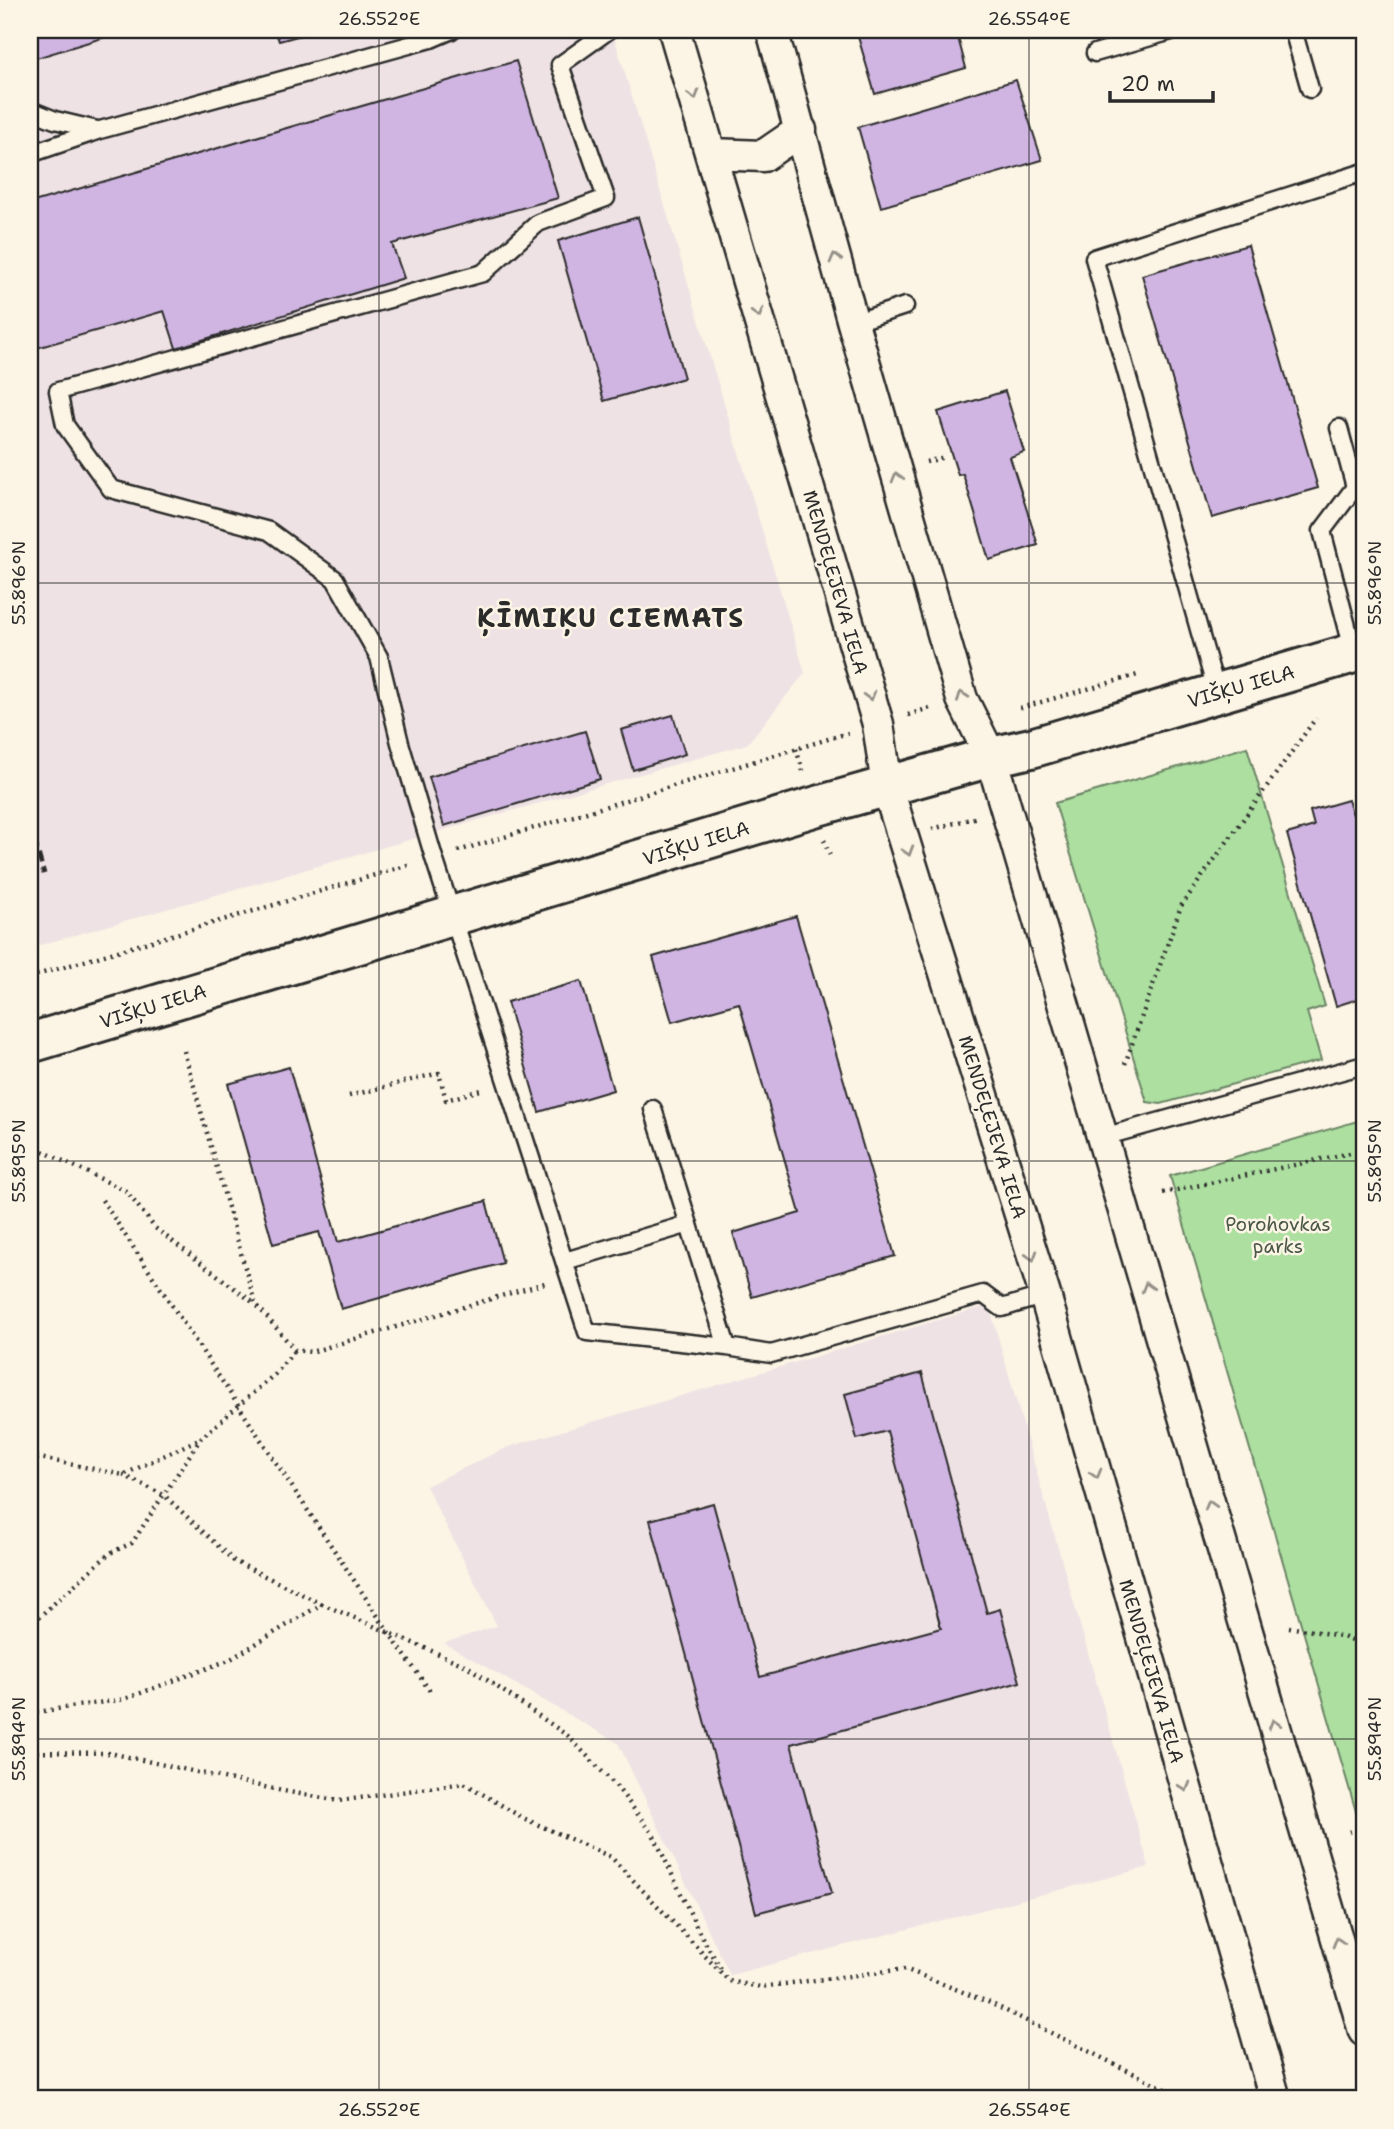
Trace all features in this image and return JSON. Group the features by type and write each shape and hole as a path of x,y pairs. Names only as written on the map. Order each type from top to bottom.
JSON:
{"street":[{"name":"MENDEĻEJEVA IELA","path":"674,30 878,724 887,786 1045,1295 1275,2099"},
{"path":"772,30 961,699 991,757 1364,2031"},
{"path":"712,154 763,156 801,130"},
{"name":"VIŠĶU IELA","path":"30,1043 887,786 1031,748 1359,651"}],"lane":[{"path":"30,154 100,130 431,39 452,30"},
{"path":"609,30 560,65 606,198 538,223 483,273 58,391 65,425 111,489 269,531 335,579 379,657 400,743 453,917 587,1332 771,1354 983,1294 1002,1308 1045,1295"},
{"path":"1095,53 1175,30"},
{"path":"1293,30 1310,89"},
{"path":"30,110 55,120 100,130"},
{"path":"1217,693 1094,258 1364,172"},
{"path":"853,323 905,306"},
{"path":"1339,428 1360,490 1321,531 1359,651"},
{"path":"1103,1137 1364,1065"},
{"path":"653,1109 727,1347"},
{"path":"567,1268 689,1224"}],"path":[{"path":"925,462 945,457"},
{"path":"903,716 939,705"},
{"path":"1125,1064 1181,905 1316,718"},
{"path":"796,748 806,781"},
{"path":"925,832 985,815"},
{"path":"822,833 831,859"},
{"path":"184,1051 255,1303"},
{"path":"349,1096 439,1073 446,1100 507,1083"},
{"path":"30,1145 127,1191 155,1228 255,1303 295,1350 311,1352 567,1268"},
{"path":"1163,1193 1364,1150"},
{"path":"102,1200 430,1691"},
{"path":"123,1475 201,1438 275,1374 295,1350"},
{"path":"30,1637 39,1617 110,1553 132,1543 201,1438"},
{"path":"30,1454 123,1475 164,1495 234,1561 322,1604 467,1667 568,1737 617,1787 653,1834 700,1934 729,1981"},
{"path":"30,1461 40,1458"},
{"path":"30,1713 125,1699 229,1660 322,1604"},
{"path":"1289,1627 1341,1636 1364,1646"},
{"path":"30,1752 110,1753 339,1801 464,1783 523,1818 611,1857 729,1981 760,1987 905,1969 988,2002 1186,2099"},
{"path":"1349,1832 1364,1827"}],"shaded area":[{"path":"30,30 612,30 805,673 747,744 33,947 30,937"},
{"path":"989,1305 1149,1867 730,1975 618,1743 444,1643 497,1626 426,1486 508,1447"}],"green space":[{"path":"1247,747 1325,1006 1307,1012 1321,1060 1161,1104 1147,1102 1055,803"},
{"name":"Porohovkas parks","path":"1364,1119 1364,1839 1170,1176"}],"building":[{"path":"30,30 128,30 30,60"},
{"path":"275,30 320,30 279,41"},
{"path":"856,30 956,30 966,68 875,94"},
{"path":"516,61 558,198 392,244 404,278 176,348 164,311 30,350 30,203"},
{"path":"1016,80 1042,160 881,207 858,127"},
{"path":"638,217 684,378 604,401 558,241"},
{"path":"1248,245 1318,488 1212,518 1142,275"},
{"path":"1005,391 1024,452 1010,457 1038,545 989,560 963,474 958,475 938,412"},
{"path":"673,715 685,754 633,770 621,730"},
{"path":"585,731 600,779 444,826 429,777"},
{"path":"1348,800 1353,815 1364,812 1364,997 1336,1006 1287,834 1314,826 1310,811"},
{"path":"796,916 895,1256 752,1297 733,1233 800,1213 739,1003 672,1022 653,957"},
{"path":"581,981 613,1090 539,1112 507,1002"},
{"path":"289,1067 338,1242 486,1201 503,1263 341,1309 319,1232 273,1244 228,1084"},
{"path":"922,1373 987,1613 1000,1609 1020,1682 791,1744 832,1893 756,1913 650,1520 713,1503 760,1677 941,1628 887,1431 857,1439 845,1394"}],"railway":[{"path":"30,826 44,874"}],"district":[{"name":"ĶĪMIĶU CIEMATS","path":"611,618"}]}
